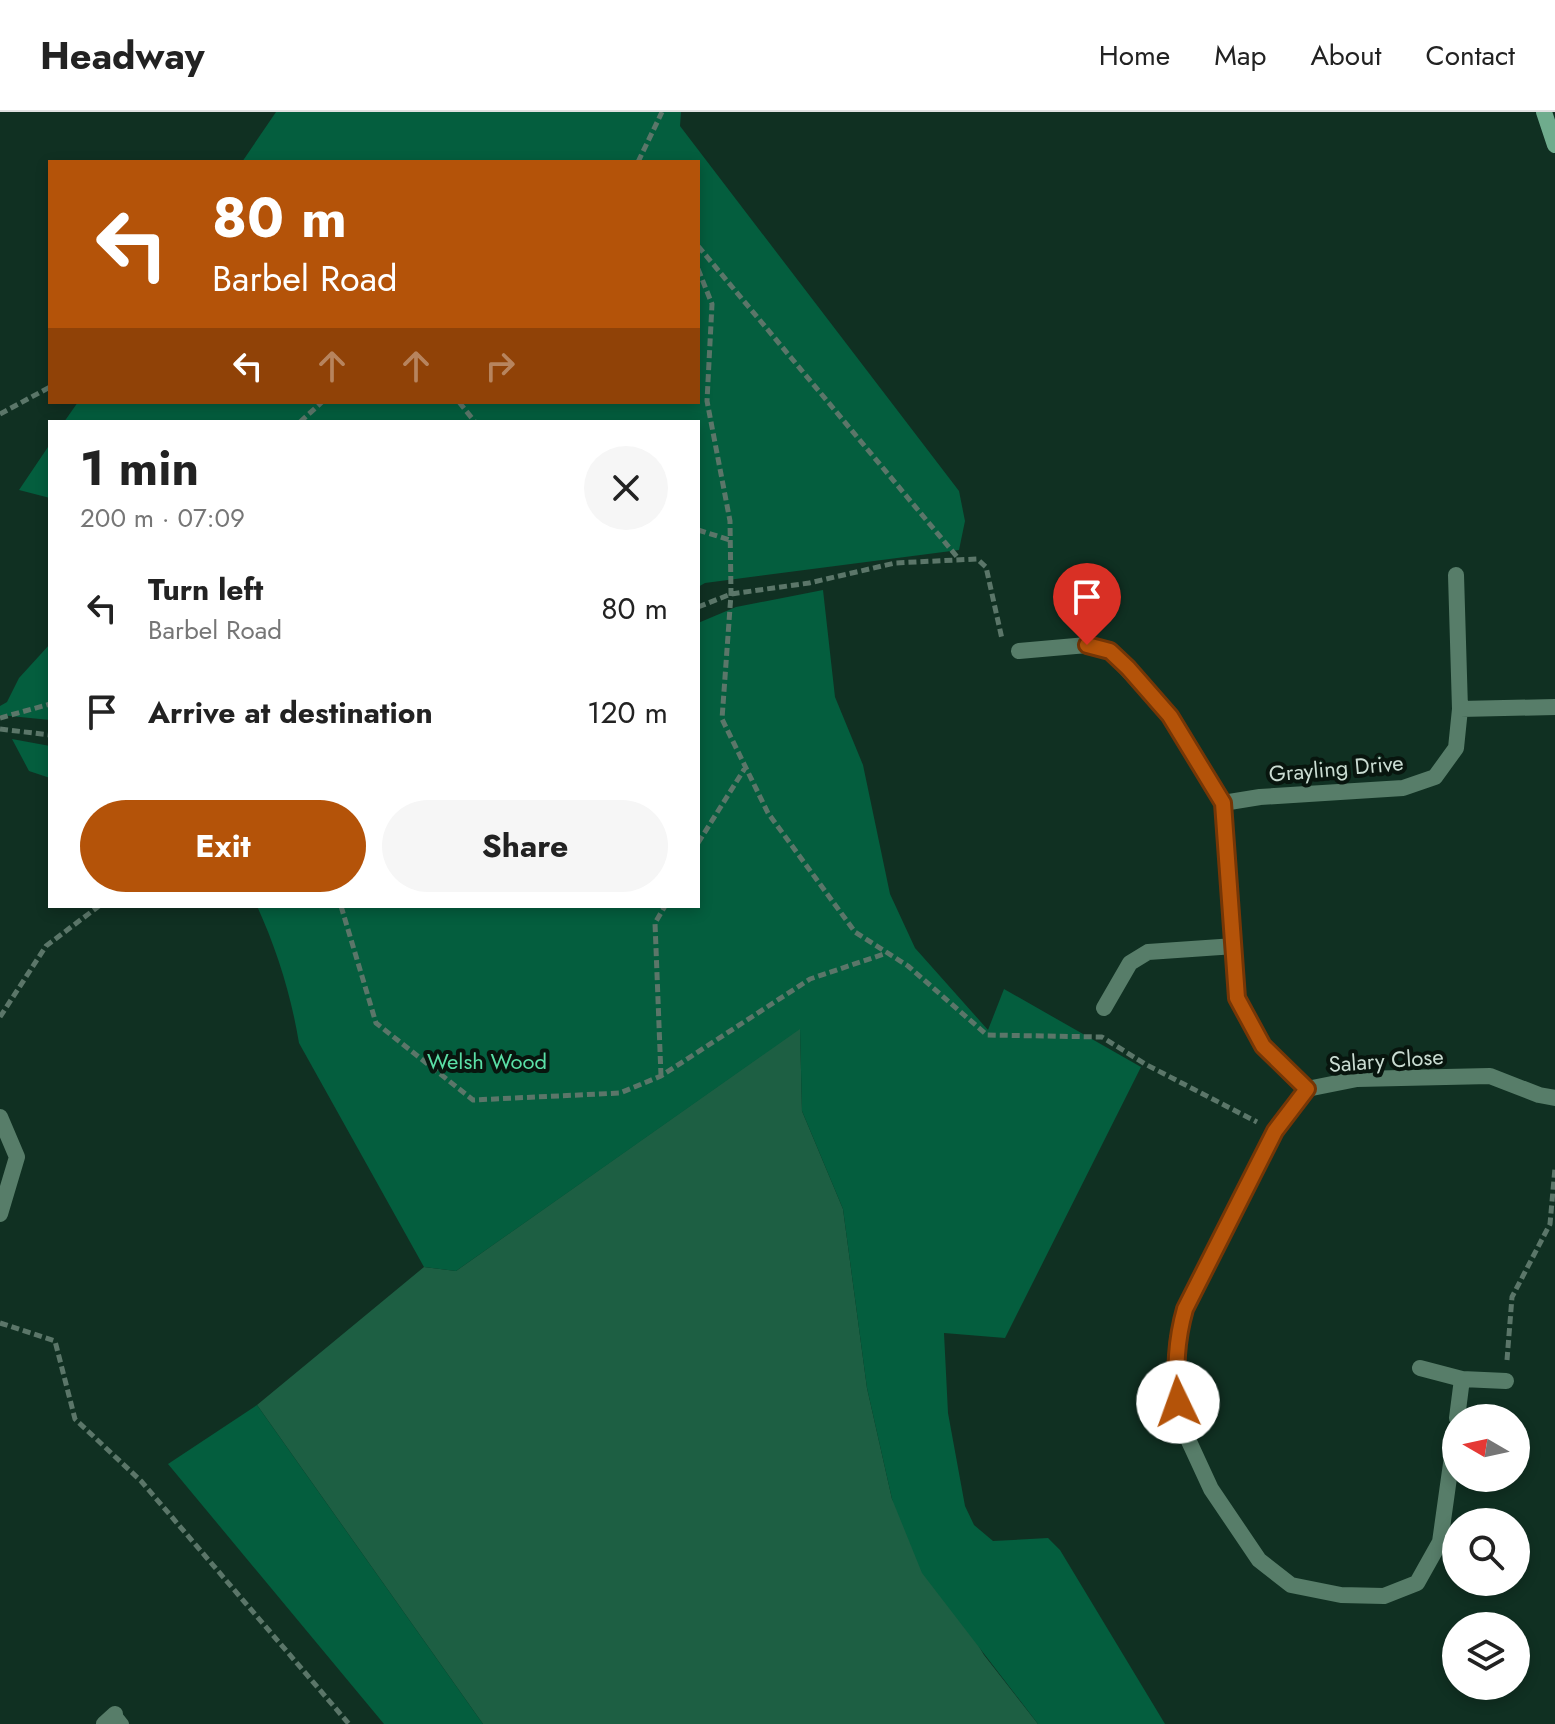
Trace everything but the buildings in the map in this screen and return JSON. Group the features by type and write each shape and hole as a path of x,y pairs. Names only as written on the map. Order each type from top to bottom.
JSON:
{"street":[{"path":"1544,112 1555,145"},
{"name":"Grayling Drive","path":"1223,803 1260,797 1403,788 1435,777 1456,748 1460,709 1456,575"},
{"path":"1019,651 1087,645 1110,651 1170,716 1223,803 1237,998 1263,1046 1307,1089"},
{"path":"1460,709 1555,707"},
{"path":"1104,1008 1130,963 1148,952 1235,946"},
{"name":"Salary Close","path":"1447,1492 1440,1542 1417,1583 1384,1596 1341,1595 1291,1585 1259,1560 1211,1489 1181,1424 1176,1380 1177,1339 1185,1309 1275,1131 1307,1089 1357,1079 1490,1076 1555,1098"},
{"path":"0,1117 17,1157 0,1214"},
{"path":"1420,1368 1462,1379 1506,1381"},
{"path":"1459,1404 1462,1379"}],"path":[{"path":"639,160 662,112"},
{"path":"700,248 958,558"},
{"path":"700,274 712,304 707,401 730,521 731,594 722,719 768,813 855,932 908,966 987,1035 1102,1037 1145,1064 1275,1131"},
{"path":"0,414 48,388"},
{"path":"302,420 317,404"},
{"path":"461,404 473,420"},
{"path":"700,531 730,540"},
{"path":"700,606 731,594 809,583 895,563 977,559 986,567 1002,639 1019,651"},
{"path":"0,718 48,705"},
{"path":"0,729 48,735"},
{"path":"700,840 746,767"},
{"path":"0,1017 46,946 96,908"},
{"path":"342,908 376,1023 473,1100 620,1093 661,1076 810,979 887,953"},
{"path":"661,1076 655,923 664,908"},
{"path":"1506,1381 1512,1297 1550,1224 1555,1168"},
{"path":"0,1323 55,1341 75,1419 141,1481 349,1724"}],"green space":[{"path":"276,112 681,112 680,126 959,491 965,521 959,550 700,586 700,420 65,420 77,404 700,404 700,160 243,160"},
{"path":"48,447 48,497 19,490"},
{"name":"Welsh Wood","path":"823,590 835,697 863,765 890,894 915,948 988,1030 1004,989 1141,1067 1005,1338 944,1333 948,1413 965,1506 974,1525 993,1541 1048,1538 1060,1550 1165,1724 1038,1724 922,1573 892,1499 867,1388 843,1209 802,1111 800,1029 456,1271 424,1267 299,1043 282,973 258,908 700,908 700,622 736,607"},
{"path":"48,646 48,720 0,715 0,706 7,702 19,678"},
{"path":"12,739 48,746 48,777 29,771"},
{"path":"800,1028 802,1111 843,1209 867,1388 892,1499 984,1655 1038,1724 483,1724 257,1405 424,1267 456,1271"},
{"path":"257,1405 483,1724 384,1724 168,1464"}],"route":[{"path":"1087,645 1110,651 1170,716 1223,803 1237,998 1263,1046 1307,1089 1275,1131 1185,1309 1177,1339 1178,1402"}]}
